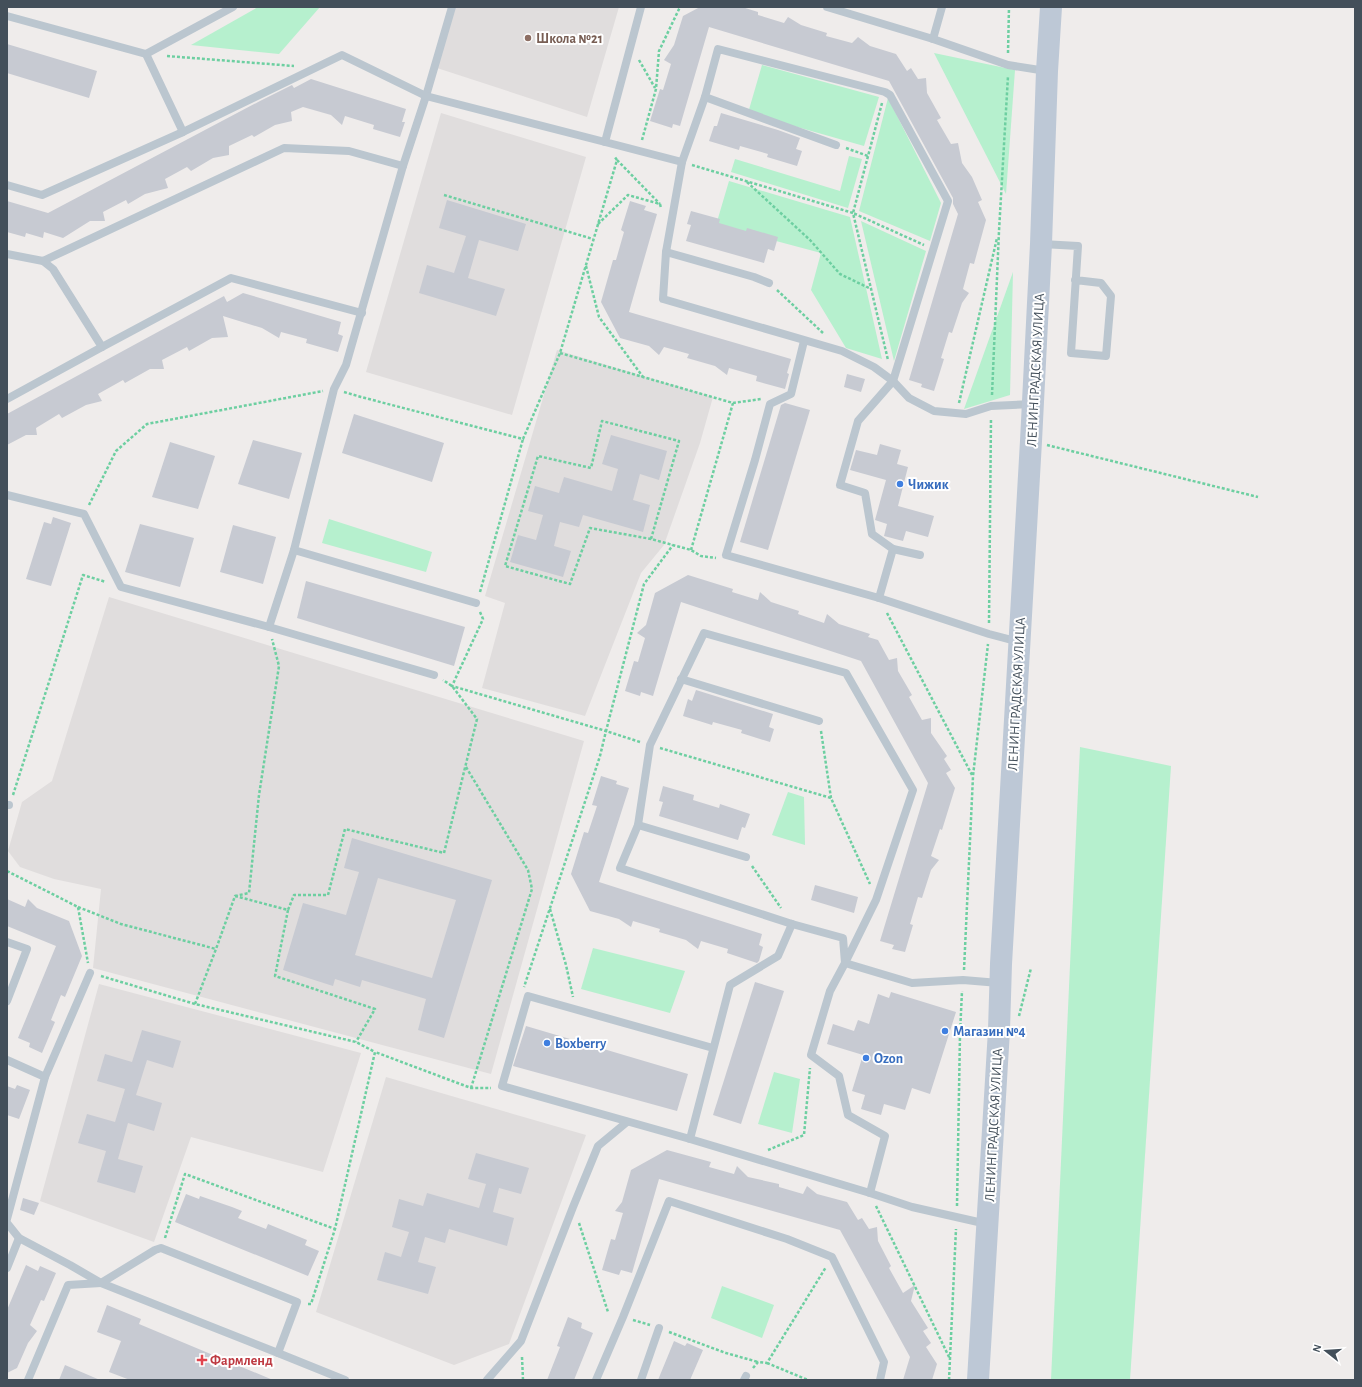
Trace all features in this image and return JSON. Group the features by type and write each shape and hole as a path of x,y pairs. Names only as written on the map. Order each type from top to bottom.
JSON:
{"street":[{"name":"ЛЕНИНГРАДСКАЯ УЛИЦА","path":"978,1380 1019,642 1032,441 1032,404 1041,244 1046,71 1051,7"}],"lane":[{"path":"7,16 146,54 233,7"},
{"path":"269,627 294,550 334,389 346,366 403,166 426,96 452,7"},
{"path":"605,142 641,7"},
{"path":"827,7 933,39 1008,65 1046,71"},
{"path":"933,39 942,7"},
{"path":"920,555 893,549 872,534 865,493 840,485 858,421 893,381 948,201 890,94 718,49 705,97 682,162 666,252 663,299 842,351 874,367 893,381 909,398 934,411 966,414 992,406 1032,404"},
{"path":"146,54 183,132"},
{"path":"7,185 42,195 183,132 342,55 426,96 682,162"},
{"path":"705,97 836,145"},
{"path":"43,261 284,148 349,151 403,166"},
{"path":"1041,244 1078,246 1075,280 1071,353 1106,356 1111,296 1101,283 1075,280"},
{"path":"666,252 754,277 769,283"},
{"path":"7,254 43,261 53,270 102,347"},
{"path":"7,399 231,278 362,313"},
{"path":"804,340 791,394 770,404 755,460 726,555 879,598 989,634 1019,642"},
{"path":"7,495 84,514 121,587 269,627 434,675"},
{"path":"879,598 893,549"},
{"path":"294,550 476,603"},
{"path":"845,963 843,938 792,924 620,868 638,825 650,745 704,633 846,673 913,790 876,900 845,963 830,991 812,1055 838,1076 848,1115 886,1136 870,1193"},
{"path":"681,680 819,721"},
{"path":"638,825 746,857"},
{"path":"690,1139 730,985 778,956 792,924"},
{"path":"7,942 27,949 7,1001"},
{"path":"845,963 912,983 963,980 1000,983"},
{"path":"7,1219 45,1077 90,973"},
{"path":"713,1048 528,996 502,1086 690,1139 870,1193 912,1208 987,1224"},
{"path":"7,1060 45,1077"},
{"path":"487,1380 521,1341 598,1146 627,1122"},
{"path":"596,1380 624,1317 669,1201 787,1239 832,1257 884,1362 880,1380"},
{"path":"7,1223 19,1238 70,1264 102,1283 345,1380"},
{"path":"7,1268 19,1238"},
{"path":"28,1380 68,1285 102,1283 155,1250 161,1248 297,1302 278,1353"},
{"path":"641,1380 659,1328"}],"path":[{"path":"639,150 656,89 659,51 680,7"},
{"path":"949,1380 956,1218 960,1034 973,776 989,634 992,406 999,231 1008,65 1009,7"},
{"path":"631,44 656,89"},
{"path":"146,54 316,67"},
{"path":"885,92 853,213 893,381"},
{"path":"605,142 617,160 660,204 662,212"},
{"path":"836,145 868,156"},
{"path":"452,686 483,619 476,603 523,439 560,354 617,160"},
{"path":"682,162 853,213 933,250"},
{"path":"745,181 810,240 840,274 871,289"},
{"path":"444,194 594,239"},
{"path":"598,224 628,195 660,204"},
{"path":"957,413 999,231"},
{"path":"586,266 599,317 643,378"},
{"path":"769,283 842,351"},
{"path":"560,354 733,403 762,398"},
{"path":"84,514 116,451 147,424 334,389 361,398 523,439"},
{"path":"691,550 733,403"},
{"path":"651,539 680,441 602,421 591,468 538,456 505,566 570,584 590,528 651,539 691,550 701,556 718,558 726,555"},
{"path":"1032,441 1258,497"},
{"path":"523,991 600,756 644,584 673,545"},
{"path":"8,805 18,780 83,575 121,587"},
{"path":"879,598 973,776"},
{"path":"235,896 249,893 259,795 279,666 269,627"},
{"path":"452,686 831,798"},
{"path":"356,1042 375,1009 275,976 288,910 294,895 328,895 345,829 444,853 477,719 452,686"},
{"path":"819,721 831,798 876,900"},
{"path":"465,767 528,870 532,889 472,1088"},
{"path":"746,857 792,924"},
{"path":"7,871 78,907 122,924 216,949"},
{"path":"235,896 288,910"},
{"path":"195,1004 235,896"},
{"path":"78,907 90,973 195,1004 356,1042 375,1052 472,1088 491,1088 494,1081"},
{"path":"550,909 566,965 576,1009"},
{"path":"297,1302 310,1304 335,1229 375,1052"},
{"path":"751,1158 804,1135 812,1055"},
{"path":"161,1248 186,1174 335,1229"},
{"path":"870,1193 950,1359"},
{"path":"573,1207 608,1312"},
{"path":"766,1363 832,1257"},
{"path":"624,1317 659,1328 726,1353 766,1363 808,1380"},
{"path":"521,1341 524,1380"},
{"path":"745,1378 758,1362"}],"shaded area":[{"name":"Школа №21","path":"455,7 619,7 587,117 437,68"},
{"path":"441,113 586,157 512,415 366,372"},
{"path":"557,350 713,397 700,443 664,545 641,573 585,716 482,688 505,603 485,596"},
{"path":"109,597 584,741 491,1074 93,968 101,889 54,879 20,867 8,851 22,802 52,781"},
{"path":"99,984 361,1053 323,1172 191,1137 154,1242 40,1201"},
{"path":"386,1077 586,1135 509,1344 454,1365 316,1312"}],"green space":[{"path":"258,7 320,7 279,54 191,45"},
{"path":"934,53 1015,70 1006,194"},
{"path":"762,65 879,97 864,146 748,113"},
{"path":"888,98 941,203 930,241 859,211"},
{"path":"849,156 862,159 848,208 731,172 735,159 840,191"},
{"path":"729,181 850,217 882,359 846,348 811,290 821,253 716,225"},
{"path":"861,221 926,251 894,361"},
{"path":"1013,272 1010,395 964,409"},
{"path":"329,519 432,552 426,572 322,543"},
{"path":"1080,747 1171,766 1130,1380 1051,1380"},
{"path":"788,792 804,797 805,845 772,835"},
{"path":"593,948 685,971 670,1013 581,989"},
{"path":"774,1072 800,1079 792,1133 758,1124"},
{"path":"722,1286 774,1305 762,1338 711,1318"}],"building":[{"path":"700,7 742,7 758,12 758,15 784,23 788,17 801,25 827,33 826,36 852,43 858,37 870,46 896,54 907,71 911,68 918,79 926,78 927,93 941,118 937,120 951,144 958,143 962,163 972,177 982,200 978,202 986,220 974,264 970,263 963,289 969,293 962,303 952,333 949,332 941,358 944,359 934,391 921,387 922,384 909,380 958,214 953,204 953,198 889,81 709,27 680,126 673,124 672,128 650,121 660,89 663,90 671,64 664,60 674,45 683,16"},
{"path":"7,44 97,71 89,98 7,73"},
{"path":"311,79 406,109 402,122 405,122 400,137 373,129 374,125 345,116 342,125 331,115 303,107 291,112 292,121 275,125 254,137 252,135 229,146 229,155 213,158 191,171 187,167 165,179 168,188 145,194 128,204 126,200 103,212 105,221 90,221 63,238 44,232 43,238 26,233 25,237 7,232 7,201 48,213 260,101 292,85 294,88"},
{"path":"721,113 800,138 796,149 802,151 797,166 767,157 768,154 740,146 739,150 709,141 714,126 717,126"},
{"path":"447,200 526,224 518,251 479,240 468,278 505,289 496,316 419,293 427,265 454,273 466,236 439,228"},
{"path":"630,201 646,206 644,210 657,214 629,312 791,359 785,389 756,381 757,376 729,368 727,375 715,366 687,358 689,354 664,347 659,355 649,346 620,338 601,302 613,260 616,260 624,232 621,230"},
{"path":"691,211 720,219 719,223 746,231 747,228 778,237 774,251 768,249 764,263 686,241 691,225 687,224"},
{"path":"243,293 341,322 338,334 343,336 338,352 306,343 307,339 281,332 279,338 262,328 223,316 228,337 212,338 189,351 187,347 162,360 164,369 150,369 125,383 123,380 98,394 102,401 86,405 62,418 59,414 36,428 37,435 26,435 7,445 7,414 224,296 227,302"},
{"path":"847,374 865,379 861,392 844,387"},
{"path":"785,403 810,410 768,550 740,542 781,405"},
{"path":"354,414 444,443 432,482 342,453"},
{"path":"611,435 667,451 659,480 640,474 633,500 650,505 643,532 583,515 579,527 560,522 554,546 571,551 563,577 510,562 518,535 536,540 543,515 528,511 535,486 559,493 564,477 612,491 618,469 602,464"},
{"path":"253,440 302,453 289,499 238,484"},
{"path":"170,442 215,456 198,509 152,497"},
{"path":"880,444 901,450 897,464 908,467 898,506 934,516 928,537 906,531 903,541 884,536 887,524 875,520 886,480 850,470 856,450 877,455"},
{"path":"53,517 71,523 51,586 26,579 44,522 51,524"},
{"path":"140,524 194,538 180,587 125,572"},
{"path":"233,525 276,537 263,584 220,572"},
{"path":"688,575 733,589 732,592 758,600 760,592 771,602 799,611 798,614 824,623 827,614 839,624 870,634 868,637 878,640 889,660 897,658 898,671 912,695 909,697 922,720 931,718 931,733 947,756 944,759 951,770 946,773 955,788 942,830 940,829 931,856 939,860 931,870 922,898 918,897 910,924 913,925 905,952 892,949 894,945 880,941 928,783 861,661 681,602 653,696 641,692 640,696 625,691 634,661 638,662 645,638 637,633 646,625 655,593"},
{"path":"306,581 465,627 454,666 297,618"},
{"path":"696,690 773,714 769,727 774,729 770,742 741,733 742,730 713,722 712,725 683,716 688,699 692,701"},
{"path":"601,776 617,781 616,784 629,788 599,882 762,934 759,945 763,947 757,963 727,953 728,949 701,941 698,949 686,940 659,932 660,929 633,921 631,927 619,919 590,911 571,874 584,832 588,833 597,806 592,805"},
{"path":"663,786 694,795 693,800 719,808 720,804 750,814 745,828 742,827 738,840 659,816 663,802 659,801"},
{"path":"352,838 492,880 444,1038 418,1030 426,999 362,980 360,987 335,979 333,986 283,970 303,903 346,915 359,872 344,868","holes":["378,878 456,900 432,978 355,955"]},
{"path":"815,885 858,897 854,913 811,900"},
{"path":"7,899 25,907 28,899 37,908 69,921 82,956 65,997 61,995 51,1020 55,1022 42,1053 29,1047 30,1043 18,1038 56,946 7,926"},
{"path":"755,982 784,991 741,1124 713,1115"},
{"path":"891,992 956,1012 930,1094 912,1088 905,1110 884,1104 881,1115 861,1109 865,1095 852,1091 863,1055 827,1044 833,1024 854,1031 858,1020 869,1024 878,994 889,998"},
{"path":"526,1026 688,1074 677,1111 513,1066"},
{"path":"142,1030 181,1041 173,1068 147,1060 136,1095 162,1103 154,1131 128,1123 118,1159 143,1166 135,1193 97,1182 106,1151 78,1143 87,1114 115,1122 125,1089 97,1081 105,1054 132,1062"},
{"path":"17,1085 30,1090 19,1119 7,1115 7,1086 15,1089"},
{"path":"667,1150 711,1162 709,1167 734,1174 737,1166 748,1177 779,1184 779,1187 803,1194 807,1186 817,1194 847,1202 858,1220 862,1218 869,1229 877,1227 878,1241 891,1266 889,1268 903,1293 915,1285 911,1301 928,1328 923,1331 931,1343 926,1347 937,1364 932,1380 903,1380 910,1357 840,1230 659,1179 632,1273 621,1270 619,1275 602,1270 611,1239 615,1240 623,1213 615,1211 622,1202 631,1170"},
{"path":"476,1153 529,1168 521,1194 499,1188 493,1212 514,1218 507,1246 449,1229 445,1243 425,1237 418,1262 436,1267 428,1294 377,1280 385,1252 401,1257 409,1232 392,1227 399,1199 423,1206 427,1193 479,1208 486,1184 468,1179"},
{"path":"186,1194 199,1199 200,1196 242,1211 238,1218 266,1229 268,1224 307,1240 305,1245 319,1251 308,1276 175,1222"},
{"path":"23,1198 39,1203 34,1215 20,1210"},
{"path":"26,1265 38,1271 40,1266 56,1273 44,1301 41,1300 30,1325 37,1331 28,1343 17,1368 7,1373 7,1310"},
{"path":"107,1305 141,1319 139,1324 273,1380 130,1380 109,1372 121,1341 97,1332"},
{"path":"568,1317 582,1323 581,1328 593,1333 574,1380 547,1380 560,1347 557,1346"},
{"path":"674,1341 685,1346 687,1343 703,1350 690,1380 658,1380"},
{"path":"65,1365 100,1380 59,1380"}],"place":[{"name":"Школа №21","path":"528,38"},
{"name":"Чижик","path":"900,484"},
{"name":"Магазин №4","path":"945,1031"},
{"name":"Boxberry","path":"547,1043"},
{"name":"Ozon","path":"866,1058"},
{"name":"Фармленд","path":"202,1360"}]}
